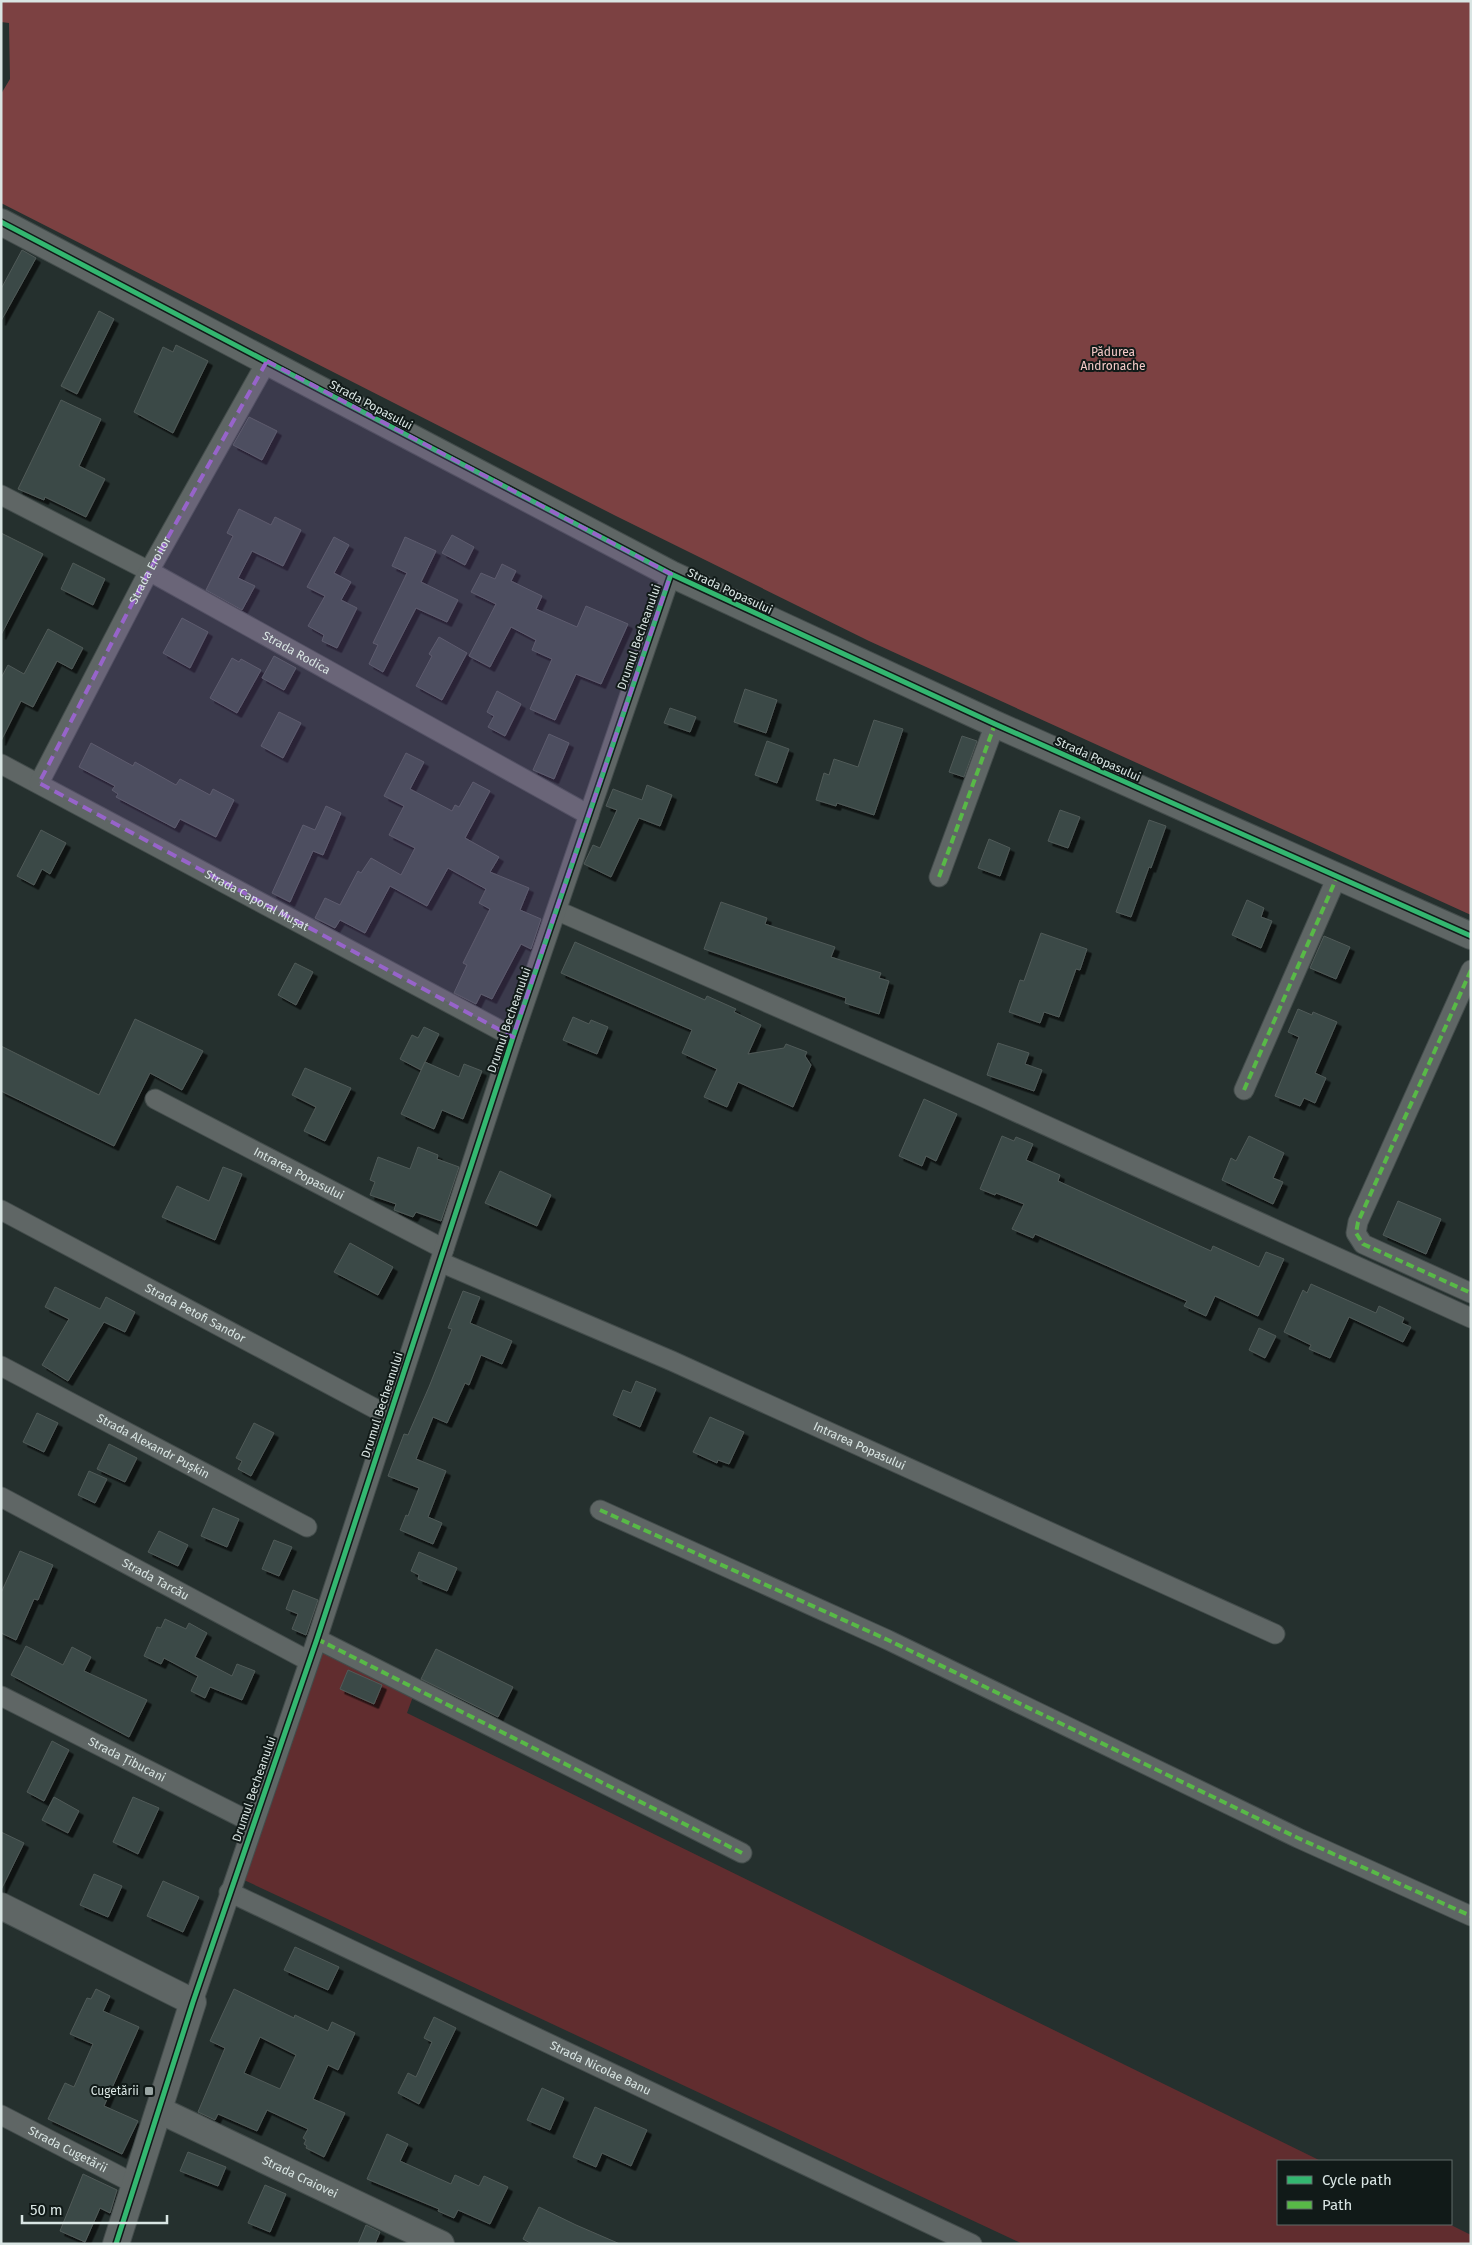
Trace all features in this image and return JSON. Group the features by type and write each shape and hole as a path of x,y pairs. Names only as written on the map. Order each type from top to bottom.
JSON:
{"street":[{"name":"Strada Popasului","path":"1,222 671,574 995,724 1471,936"},
{"name":"Strada Eroilor","path":"39,783 149,571 267,362"},
{"name":"Strada Rodica","path":"1,495 149,571 589,815"},
{"name":"Drumul Becheanului","path":"116,2244 193,2002 317,1639 513,1037 558,910 671,574"},
{"path":"939,876 995,724"},
{"name":"Strada Caporal Mușat","path":"1,764 513,1037"},
{"path":"1244,1090 1337,877"},
{"path":"558,910 983,1096 1471,1318"},
{"path":"1471,970 1358,1222 1356,1233 1363,1244 1471,1293"},
{"name":"Intrarea Popasului","path":"155,1099 442,1256 1275,1634"},
{"name":"Strada Petofi Sandor","path":"1,1210 389,1416"},
{"name":"Strada Alexandr Pușkin","path":"1,1366 307,1527"},
{"name":"Strada Tarcău","path":"1,1498 309,1661"},
{"path":"600,1510 888,1640 1298,1838 1471,1916"},
{"path":"317,1639 742,1853"},
{"name":"Strada Țibucani","path":"1,1696 253,1823"},
{"name":"Strada Nicolae Banu","path":"230,1892 972,2244"},
{"path":"1,1906 193,2002"},
{"name":"Strada Craiovei","path":"159,2110 441,2244"},
{"name":"Strada Cugetării","path":"1,2115 135,2184"}],"highlighted area":[{"path":"267,361 671,574 513,1037 39,783 149,571"}],"shaded area":[{"path":"319,1641 415,1691 407,1713 1319,2160 1277,2160 1277,2225 1451,2225 1471,2235 1471,2244 1023,2244 244,1880"}],"green space":[{"name":"Pădurea Andronache","path":"1,1 1471,1 1471,915 869,641 616,516 1,203 1,94 10,79 9,23 1,22"}],"building":[{"path":"22,250 36,258 1,321 1,289"},
{"path":"99,311 114,319 77,394 61,386"},
{"path":"176,345 208,361 173,433 134,412 163,347 173,352"},
{"path":"61,400 101,419 79,466 105,479 86,517 45,497 44,500 18,489"},
{"path":"249,417 277,431 262,460 233,445"},
{"path":"239,509 271,525 275,517 301,530 283,566 252,551 238,578 255,586 242,610 206,590 233,536 227,533"},
{"path":"1,533 43,554 1,635"},
{"path":"452,535 474,547 465,565 442,553"},
{"path":"334,537 349,545 334,573 351,582 341,600 357,608 337,648 322,641 324,635 308,626 325,596 307,587"},
{"path":"405,537 436,551 421,582 458,600 447,622 416,608 383,672 369,664 378,645 373,643 407,573 392,566"},
{"path":"73,563 105,579 93,605 61,589"},
{"path":"502,564 516,571 511,581 542,596 536,609 577,627 586,606 628,624 601,684 576,674 555,720 530,709 552,659 532,650 536,640 511,627 490,667 469,656 496,604 471,592 481,573 495,579"},
{"path":"182,618 208,632 190,668 163,653"},
{"path":"48,629 83,648 72,669 57,661 33,707 21,701 1,741 1,678 8,665 24,674"},
{"path":"439,637 467,653 442,700 416,686 432,656 429,654"},
{"path":"274,656 296,668 284,690 262,678"},
{"path":"232,658 239,662 241,659 261,670 237,713 210,698"},
{"path":"745,689 777,700 766,733 734,722"},
{"path":"497,691 521,704 505,736 488,727 494,716 487,712"},
{"path":"670,708 696,717 690,732 664,723"},
{"path":"279,712 301,723 283,758 261,746"},
{"path":"874,720 903,729 874,815 837,803 836,806 816,800 824,773 829,775 834,759 858,767"},
{"path":"549,734 569,743 554,779 533,770"},
{"path":"962,736 977,741 964,777 949,772"},
{"path":"767,741 789,749 777,783 755,775"},
{"path":"91,743 133,766 135,762 176,785 180,779 210,795 213,789 234,800 216,837 180,819 175,828 116,797 118,794 112,790 115,786 79,767"},
{"path":"406,753 424,762 410,789 452,811 455,805 459,807 473,782 490,791 465,838 499,857 490,872 529,888 520,910 541,919 531,949 521,944 492,999 481,994 476,1004 454,993 467,965 463,963 490,909 479,903 486,889 448,868 427,906 390,886 365,933 340,920 335,928 315,918 325,898 340,905 358,871 361,873 371,858 401,875 415,848 389,835 404,806 384,796"},
{"path":"647,785 672,795 660,826 639,818 611,877 584,864 593,845 600,848 617,810 606,806 613,789 642,800"},
{"path":"326,806 341,813 323,855 313,851 290,902 272,893 303,825 315,830"},
{"path":"1060,810 1080,817 1068,848 1048,841"},
{"path":"1149,820 1166,826 1131,917 1116,912"},
{"path":"41,830 66,843 50,874 42,869 34,885 17,876"},
{"path":"989,839 1010,848 1000,876 978,868"},
{"path":"1247,900 1264,908 1261,917 1272,921 1261,948 1232,935"},
{"path":"721,902 767,918 765,924 835,947 831,957 881,973 879,978 889,981 879,1014 845,1003 846,998 704,949"},
{"path":"1041,933 1087,949 1080,970 1076,969 1059,1017 1044,1012 1040,1023 1009,1012 1020,980 1024,981"},
{"path":"1324,936 1350,947 1336,979 1310,968"},
{"path":"575,942 705,1000 707,996 736,1009 734,1012 761,1025 748,1054 784,1048 786,1044 807,1052 805,1056 811,1065 793,1107 738,1082 727,1107 704,1097 717,1069 682,1053 692,1030 561,973"},
{"path":"295,963 313,972 296,1005 278,995"},
{"path":"1298,1009 1312,1015 1313,1012 1337,1022 1315,1073 1326,1078 1315,1103 1304,1098 1300,1106 1275,1096 1299,1037 1288,1032"},
{"path":"573,1017 589,1024 591,1020 608,1027 597,1054 563,1040"},
{"path":"135,1019 203,1051 182,1090 150,1073 114,1146 1,1091 1,1046 99,1095"},
{"path":"424,1027 439,1034 421,1070 400,1059 412,1035 418,1038"},
{"path":"998,1043 1029,1053 1025,1064 1042,1070 1034,1091 987,1075"},
{"path":"425,1062 459,1077 464,1064 482,1071 463,1119 442,1110 434,1129 401,1114"},
{"path":"305,1068 351,1088 325,1141 304,1131 316,1107 292,1095"},
{"path":"924,1099 957,1114 936,1161 926,1156 922,1166 899,1156"},
{"path":"1002,1136 1014,1141 1016,1137 1033,1144 1026,1160 1060,1175 1058,1181 1211,1251 1213,1246 1259,1267 1266,1252 1284,1259 1258,1316 1215,1296 1206,1316 1184,1306 1187,1301 1035,1234 1033,1238 1012,1229 1024,1204 980,1189"},
{"path":"1249,1136 1284,1153 1273,1178 1283,1182 1273,1204 1222,1180 1231,1158 1236,1161"},
{"path":"418,1147 438,1155 437,1159 459,1167 441,1221 416,1212 413,1217 394,1210 396,1204 370,1195 375,1182 370,1180 378,1157 410,1169"},
{"path":"223,1167 242,1174 215,1240 162,1217 177,1186 209,1201"},
{"path":"500,1171 551,1195 537,1226 485,1203"},
{"path":"1398,1201 1441,1219 1426,1254 1383,1235"},
{"path":"350,1243 393,1267 378,1295 334,1272"},
{"path":"1311,1284 1376,1313 1379,1306 1404,1318 1402,1323 1411,1327 1403,1342 1349,1317 1330,1358 1309,1349 1311,1345 1284,1332 1303,1290 1307,1293"},
{"path":"55,1287 100,1309 106,1297 135,1312 125,1332 104,1322 68,1381 42,1365 69,1319 45,1307"},
{"path":"463,1291 480,1297 470,1323 512,1341 502,1364 481,1355 469,1385 465,1383 447,1423 433,1417 416,1459 446,1471 428,1517 442,1523 433,1544 400,1530 406,1515 408,1516 419,1488 388,1476 404,1434 408,1435 429,1387 452,1329 448,1328"},
{"path":"1259,1328 1276,1336 1265,1358 1249,1350"},
{"path":"636,1381 656,1389 640,1427 613,1415 623,1390 631,1393"},
{"path":"37,1413 58,1423 44,1452 23,1442"},
{"path":"710,1417 744,1432 729,1464 718,1460 717,1463 693,1452"},
{"path":"254,1423 274,1433 251,1476 238,1469 242,1461 236,1458"},
{"path":"109,1444 137,1458 125,1482 97,1469"},
{"path":"89,1471 107,1479 95,1503 78,1495"},
{"path":"213,1508 239,1519 227,1547 201,1536"},
{"path":"159,1531 188,1545 178,1566 148,1552"},
{"path":"274,1540 292,1547 279,1576 262,1569"},
{"path":"20,1551 53,1565 38,1600 34,1599 16,1640 1,1633 1,1593"},
{"path":"419,1552 457,1568 447,1591 418,1579 419,1575 411,1571"},
{"path":"293,1590 318,1600 306,1635 292,1629 298,1614 286,1609"},
{"path":"165,1619 186,1629 189,1623 207,1633 195,1657 232,1676 237,1664 255,1671 242,1700 210,1687 205,1698 191,1691 198,1676 164,1658 161,1664 144,1656 157,1627 161,1628"},
{"path":"26,1646 63,1665 72,1647 91,1657 84,1671 147,1700 129,1737 11,1675"},
{"path":"436,1649 513,1687 498,1717 421,1679"},
{"path":"348,1670 382,1685 374,1704 340,1689"},
{"path":"52,1741 69,1750 44,1801 27,1792"},
{"path":"54,1797 79,1811 68,1833 42,1820"},
{"path":"133,1797 159,1808 138,1854 113,1842"},
{"path":"1,1832 24,1843 1,1890"},
{"path":"94,1874 122,1886 108,1917 80,1905"},
{"path":"163,1881 199,1897 183,1932 147,1916"},
{"path":"295,1947 339,1967 328,1990 284,1970"},
{"path":"96,1989 110,1996 103,2011 139,2027 104,2106 138,2121 122,2154 48,2119 65,2083 74,2087 93,2044 70,2034 87,1998 91,1999"},
{"path":"234,1989 294,2018 295,2015 328,2031 332,2022 355,2033 338,2070 328,2065 313,2099 345,2113 324,2157 306,2148 307,2146 304,2144 306,2140 303,2138 308,2129 267,2110 257,2131 218,2114 215,2120 198,2112 225,2048 210,2041","holes":["260,2037 296,2055 280,2089 244,2073"]},
{"path":"434,2017 456,2028 419,2104 398,2093 408,2073 416,2077 432,2042 424,2038"},
{"path":"542,2088 564,2098 550,2130 527,2120"},
{"path":"595,2107 647,2130 631,2166 602,2153 596,2167 573,2157"},
{"path":"387,2134 408,2144 400,2161 451,2184 455,2175 479,2186 484,2176 508,2187 490,2224 458,2210 454,2218 438,2211 439,2209 367,2179"},
{"path":"188,2152 226,2167 218,2186 180,2171"},
{"path":"83,2174 117,2190 110,2213 100,2208 85,2242 60,2231"},
{"path":"265,2185 286,2194 270,2232 248,2223"},
{"path":"539,2207 620,2244 532,2244 523,2239"},
{"path":"366,2225 380,2232 375,2244 358,2244"}],"marked path":[{"path":"939,877 995,724"},
{"path":"1244,1090 1337,877"},
{"path":"1471,970 1358,1222 1356,1233 1363,1244 1471,1293"},
{"path":"600,1510 888,1640 1298,1838 1471,1916"},
{"path":"317,1639 742,1853"}],"cycle path":[{"path":"1,222 671,574 995,724 1471,936"},
{"path":"116,2244 193,2002 317,1639 513,1037 671,574"}],"place":[{"name":"Cugetării","path":"149,2091"}]}
